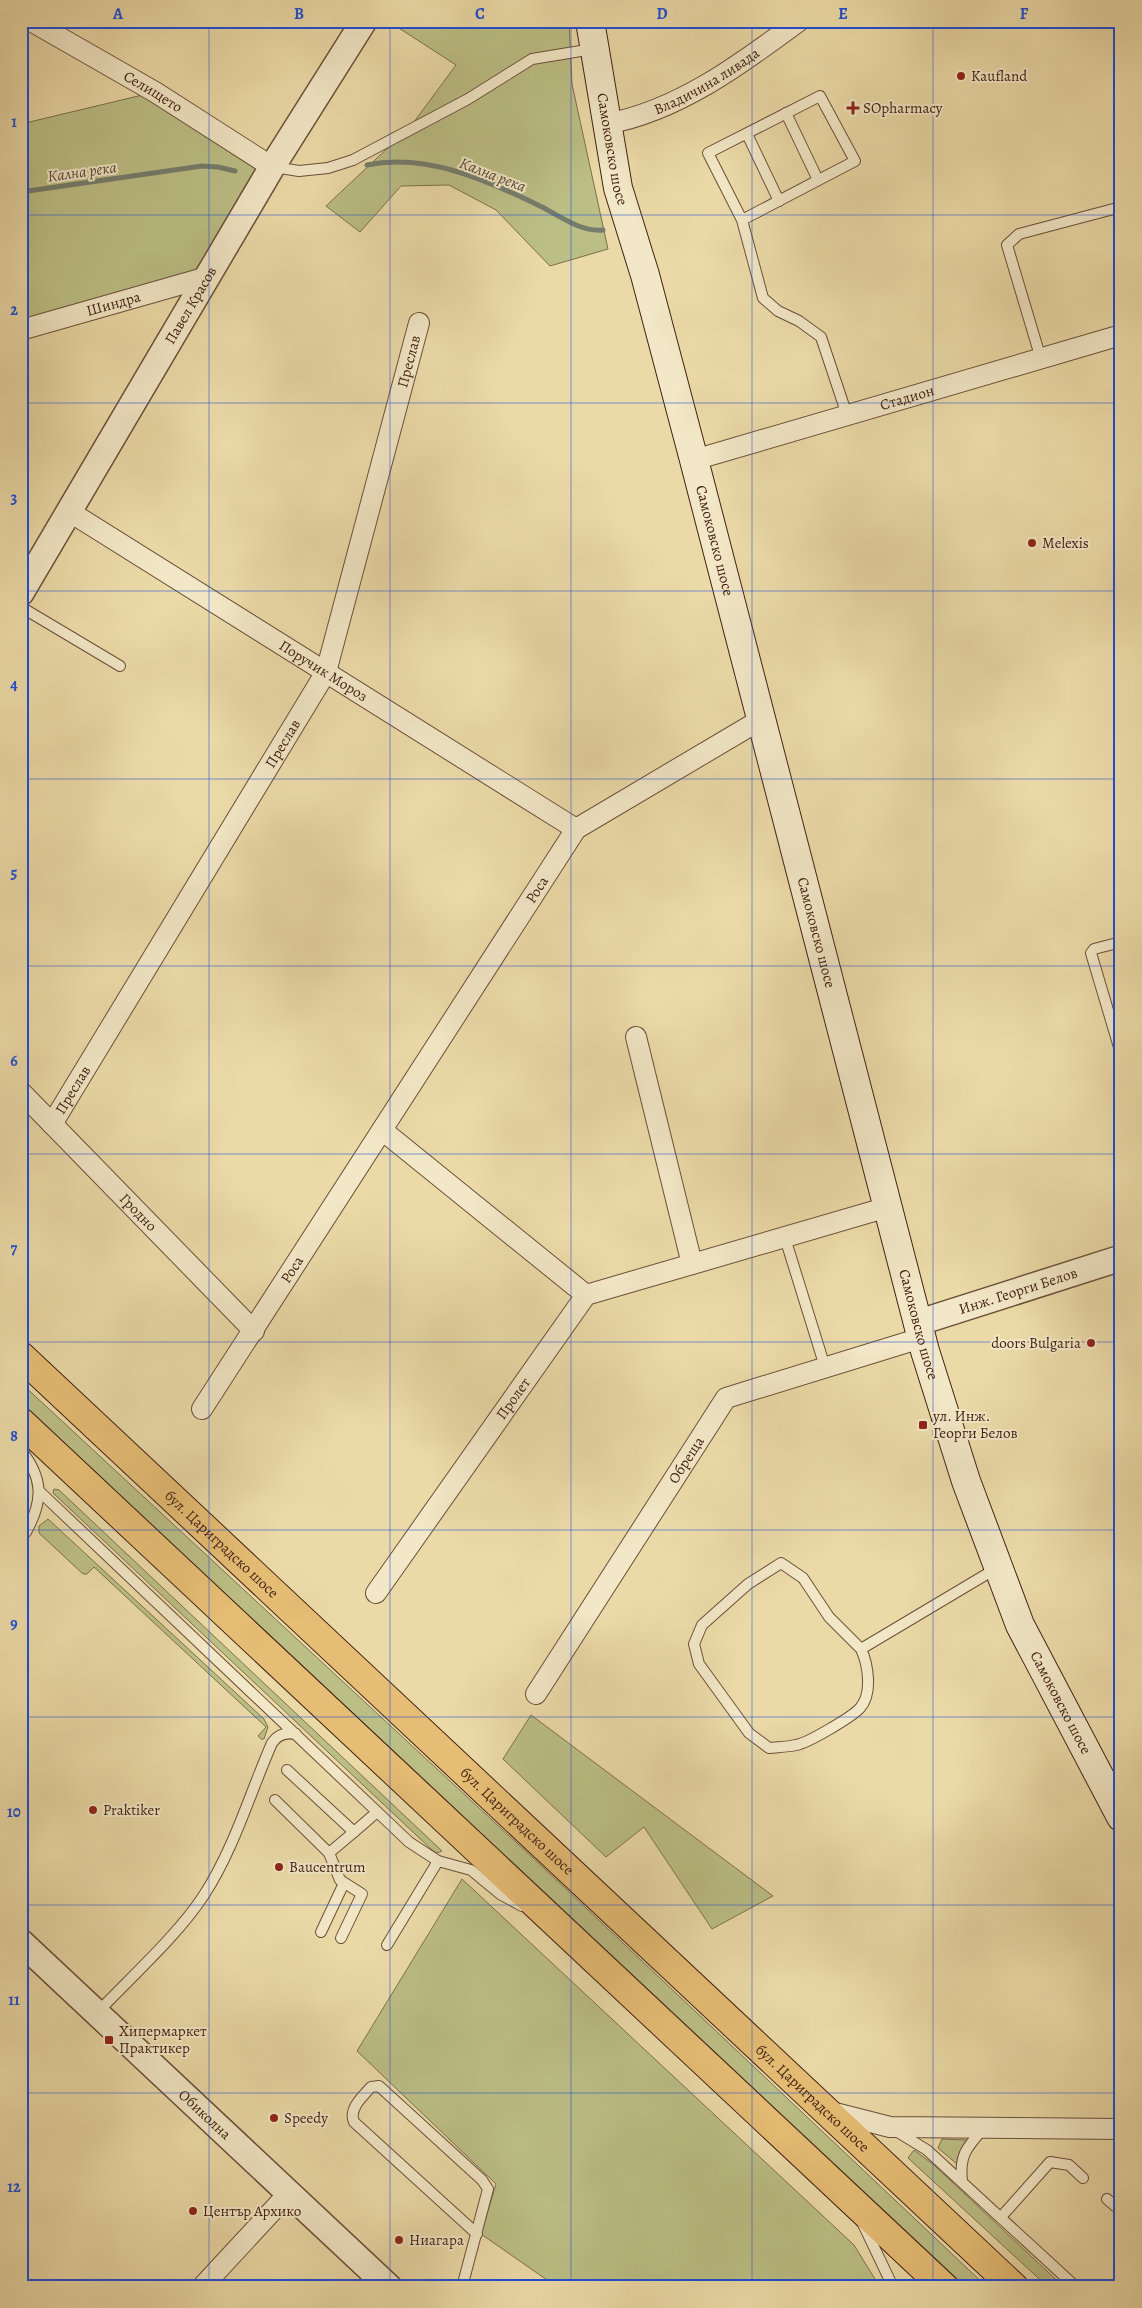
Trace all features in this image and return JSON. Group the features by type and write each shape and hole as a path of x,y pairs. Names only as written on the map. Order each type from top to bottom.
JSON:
{"highway":[{"name":"бул. Цариградско шосе","path":"21,1356 1014,2287"},
{"path":"21,1422 944,2287"}],"main road":[{"name":"Самоковско шосе","path":"590,21 618,188 645,275 694,460 919,1331 966,1481 1020,1625 1121,1817"}],"street":[{"name":"Селището","path":"31,21 155,92 272,166"},
{"name":"Павел Красов","path":"21,593 272,166 364,21"},
{"name":"Владичина ливада","path":"606,124 635,119 663,107 712,80 758,51 799,21"},
{"name":"Шиндра","path":"21,330 207,277"},
{"name":"Преслав","path":"52,1124 326,672 419,323"},
{"name":"Стадион","path":"694,460 1121,335"},
{"name":"Поручик Мороз","path":"70,512 576,829"},
{"name":"Роса","path":"202,1410 576,829 760,720"},
{"path":"636,1037 692,1264"},
{"name":"Гродно","path":"21,1092 254,1331"},
{"path":"382,1130 586,1295 888,1207"},
{"name":"Инж. Георги Белов","path":"919,1331 1121,1258"},
{"name":"Пролет","path":"376,1593 586,1295"},
{"name":"Обреща","path":"536,1694 726,1398 825,1367 919,1331"},
{"name":"Обиколна","path":"21,1942 389,2287"},
{"path":"825,2110 890,2127 1121,2129"},
{"path":"202,2287 289,2193"}],"lane":[{"path":"272,166 299,171 328,168 353,160 468,99 532,59 594,49"},
{"path":"742,220 855,161 820,96 708,153 742,220 763,298 778,312 799,321 821,337 847,415"},
{"path":"786,114 818,180"},
{"path":"747,134 779,200"},
{"path":"1041,359 1007,245 1019,234 1121,207"},
{"path":"21,607 120,666"},
{"path":"1121,942 1094,949 1091,952 1121,1054"},
{"path":"785,1238 825,1367"},
{"path":"21,1450 34,1470 39,1492 36,1512 26,1532"},
{"path":"39,1492 409,1842 438,1862 471,1870 500,1894 568,1933"},
{"path":"781,1563 803,1578 829,1617 861,1649 866,1661 867,1691 861,1708 845,1720 798,1745 769,1748 749,1733 699,1664 694,1644 702,1625 748,1584 781,1563"},
{"path":"861,1649 998,1567"},
{"path":"97,2013 186,1918 203,1896 218,1871 266,1756 276,1737 285,1733 296,1734"},
{"path":"287,1770 354,1832"},
{"path":"275,1800 329,1853 340,1880 362,1894 341,1938"},
{"path":"329,1853 377,1812"},
{"path":"387,1945 438,1862"},
{"path":"321,1932 344,1882"},
{"path":"462,2287 488,2189 482,2180 379,2086 371,2087 353,2109 354,2122 476,2234"},
{"path":"890,2127 927,2150 1076,2287"},
{"path":"962,2181 960,2164 969,2144 984,2128"},
{"path":"1001,2217 1050,2162 1069,2165 1083,2178"},
{"path":"1107,2199 1115,2206 1121,2200"},
{"path":"855,2204 893,2287"},
{"path":"1116,2287 1121,2282"}],"green space":[{"path":"388,21 569,21 572,84 608,249 550,266 496,210 449,185 401,186 360,232 326,206 411,126 456,65"},
{"path":"155,92 272,167 207,277 21,330 21,124"},
{"path":"21,1383 533,1858 987,2287 966,2287 21,1402"},
{"path":"54,1489 59,1490 442,1851 437,1853 432,1850 53,1493"},
{"path":"48,1519 264,1719 268,1727 264,1739 258,1736 266,1727 94,1567 87,1574 83,1574 39,1533 39,1526"},
{"path":"531,1715 773,1896 712,1929 644,1827 606,1857 503,1759"},
{"path":"462,1879 854,2245 875,2279 868,2287 557,2287 481,2234 496,2184 357,2051"},
{"path":"942,2139 966,2140 957,2164 938,2148"},
{"path":"914,2150 934,2165 1064,2287 1048,2287 908,2158"}],"waterway":[{"name":"Кална река","path":"367,165 389,162 411,163 456,171 499,187 578,226 603,230"},
{"name":"Кална река","path":"21,192 202,166 235,171"}],"place":[{"name":"Kaufland","path":"961,76"},
{"name":"SOpharmacy","path":"853,108"},
{"name":"Мelexis","path":"1032,543"},
{"name":"doors Bulgaria","path":"1091,1343"},
{"name":"ул. Инж. Георги Белов","path":"923,1425"},
{"name":"Praktiker","path":"93,1810"},
{"name":"Baucentrum","path":"279,1867"},
{"name":"Хипермаркет Практикер","path":"109,2040"},
{"name":"Speedy","path":"274,2118"},
{"name":"Център Архико","path":"193,2211"},
{"name":"Ниагара","path":"399,2240"}]}
